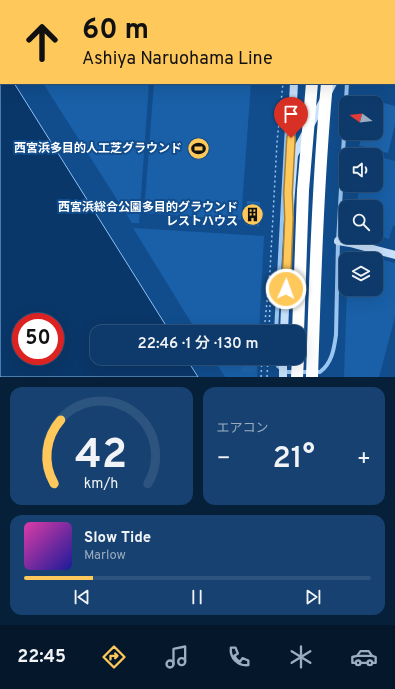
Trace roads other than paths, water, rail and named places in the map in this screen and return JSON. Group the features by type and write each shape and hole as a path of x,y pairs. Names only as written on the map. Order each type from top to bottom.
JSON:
{"highway":[{"path":"298,325 303,197 312,84"},
{"path":"312,377 317,219 327,84"},
{"path":"297,377 298,365"}],"main road":[{"path":"289,218 288,193 294,84"},
{"path":"284,325 289,218 294,156 333,84"},
{"path":"338,241 395,254"},
{"path":"283,365 283,377"}],"street":[{"path":"278,365 287,372 320,372 326,368 330,359 336,335 338,241 347,84"},
{"path":"276,325 286,126 293,96"}],"place":[{"name":"西宮浜多目的人工芝グラウンド","path":"198,148"},
{"name":"西宮浜総合公園多目的グラウンド レストハウス","path":"253,214"}]}
